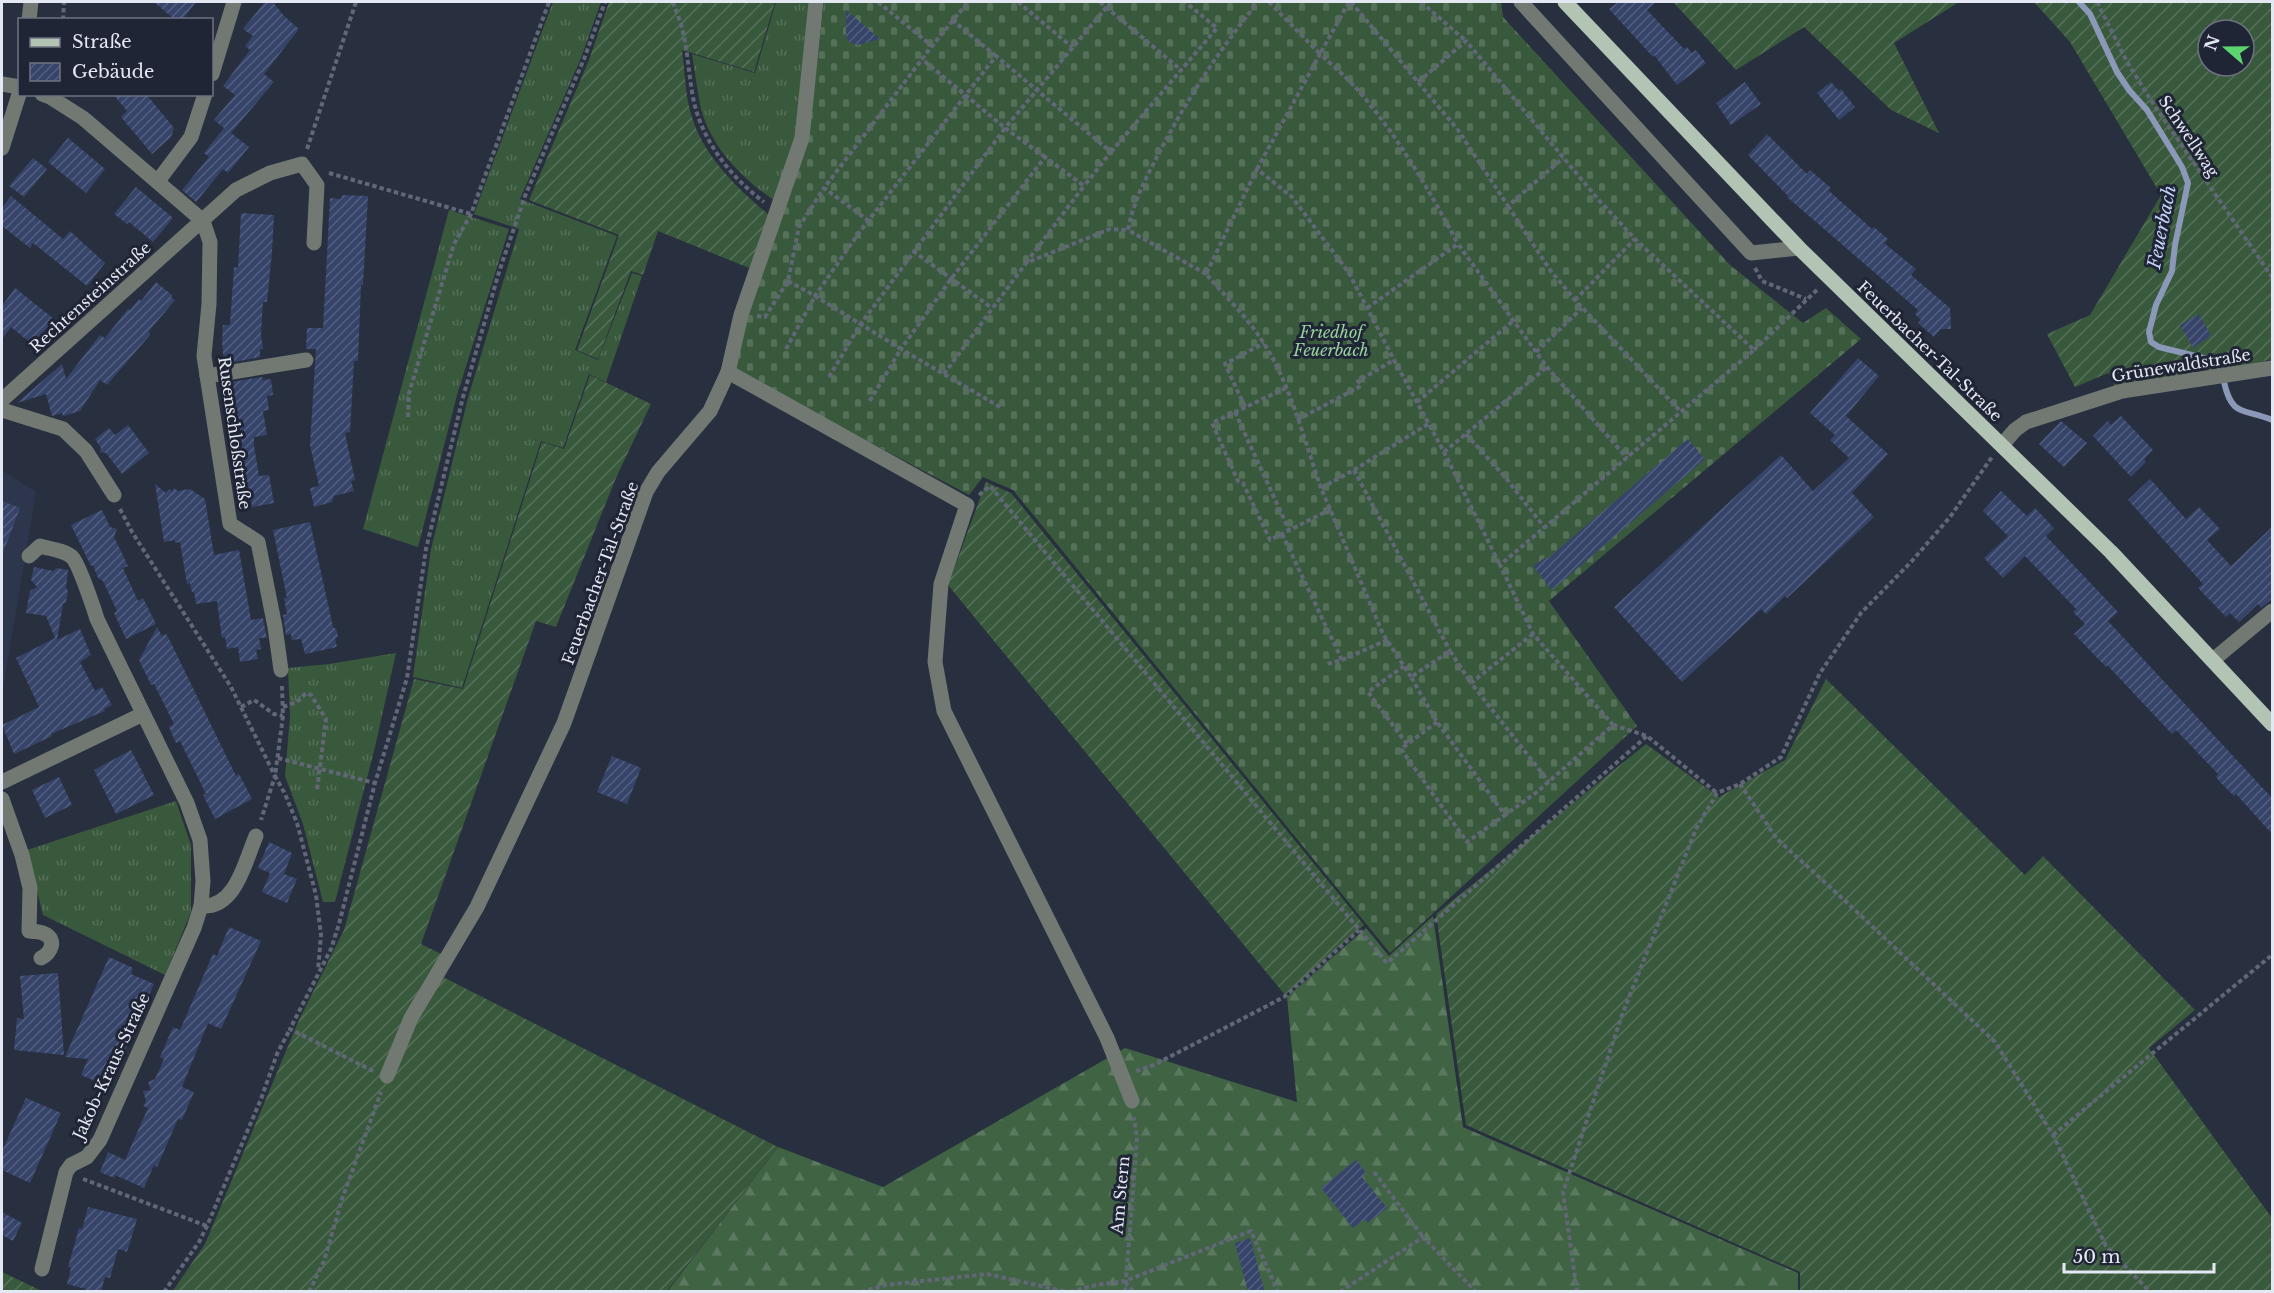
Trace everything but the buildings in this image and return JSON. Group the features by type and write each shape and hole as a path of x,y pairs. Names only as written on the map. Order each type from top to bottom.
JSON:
{"main road":[{"name":"Feuerbacher-Tal-Straße","path":"1564,2 1829,279 2111,552 2272,724"}],"street":[{"path":"29,18 31,2"},
{"path":"213,71 234,2"},
{"name":"Feuerbacher-Tal-Straße","path":"387,1076 411,1018 477,907 564,723 646,492 658,472 710,411 728,372 741,315 802,138 816,2"},
{"path":"1521,2 1750,253 1799,248"},
{"path":"2,84 18,88"},
{"path":"2,148 18,96"},
{"path":"47,96 83,118 203,221 236,190 270,174 302,164 317,185 314,243"},
{"path":"158,181 190,136 204,96"},
{"name":"Rusenschloßstraße","path":"203,221 210,242 209,304 204,356 230,524 258,542 281,670"},
{"name":"Rechtensteinstraße","path":"2,400 203,221"},
{"path":"207,376 306,360"},
{"name":"Grünewaldstraße","path":"2002,445 2015,430 2026,422 2122,391 2272,368"},
{"path":"728,372 967,505 941,584 935,662 944,711 1107,1038 1132,1101"},
{"path":"2,410 63,429 86,452 114,495"},
{"name":"Jakob-Kraus-Straße","path":"29,556 40,546 60,551 72,558 97,620 187,803 200,840 203,881 201,906 194,928 100,1140 87,1157 71,1165 66,1172"},
{"path":"2213,660 2272,611"},
{"path":"2,782 142,714"},
{"path":"2,799 22,855 30,888 29,931 45,934 51,939 50,951 41,958"},
{"path":"201,906 211,907 223,902 233,890 256,836"},
{"path":"42,1269 66,1172"}],"path":[{"path":"63,18 64,2"},
{"path":"356,2 302,164 471,214"},
{"path":"408,417 409,393 454,244 471,214 549,2"},
{"path":"164,1292 199,1242 207,1226 261,1099 277,1054 331,949 375,783 406,678 426,549 446,465 500,272 525,196 584,59 605,2"},
{"path":"673,2 683,32 696,111 710,142 730,171 749,191 776,212"},
{"path":"878,2 932,46"},
{"path":"741,315 765,317 789,281 799,227 824,188 968,2"},
{"path":"1018,2 1072,47"},
{"path":"1100,2 1181,70"},
{"path":"829,377 860,325 1005,128 1111,2"},
{"path":"944,374 1084,186 1217,28 1185,2"},
{"path":"1128,230 1132,209 1166,138 1197,86 1258,2"},
{"path":"1269,2 1362,94 1399,142 1458,244 1513,321 1547,367 1627,458"},
{"path":"1206,274 1257,168 1350,2 1458,130 1550,270 1582,308 1681,412"},
{"path":"1421,2 1466,41 1563,158 1635,239 1754,350"},
{"name":"Schwellwag","path":"2097,2 2127,62 2154,105 2272,277"},
{"path":"952,21 1111,152"},
{"path":"1418,82 1466,41"},
{"path":"786,349 814,296 869,220 996,56"},
{"path":"922,59 1005,128 1084,186"},
{"path":"869,402 901,349 951,279 1045,157"},
{"path":"1508,206 1563,158"},
{"path":"1257,168 1292,197 1349,273 1444,452 1533,634 1613,725 1647,736 1717,793"},
{"path":"824,188 869,220"},
{"path":"1026,262 1110,229 1128,230 1206,274 1252,326 1264,343 1286,388 1321,488 1387,640 1437,722 1505,815"},
{"path":"1575,300 1635,239"},
{"path":"1367,308 1458,244"},
{"path":"913,251 992,308"},
{"path":"1750,253 1756,273 1762,281 1806,299"},
{"path":"1500,565 1754,350 1829,279"},
{"path":"789,281 1000,407"},
{"path":"1536,352 1582,308"},
{"path":"1417,402 1513,321"},
{"path":"1245,407 1225,364 1264,343"},
{"path":"1297,420 1361,386 1358,381 1394,360"},
{"path":"1444,452 1547,367"},
{"path":"1286,388 1212,423 1238,481 1243,483 1270,540 1331,509"},
{"path":"1235,412 1289,530"},
{"path":"1321,488 1428,424"},
{"path":"1466,434 1505,477 1545,528"},
{"path":"1577,1292 1563,1191 1622,1015 1696,829 1717,793 1740,784 1781,757 1820,673 1861,613 1911,562 1950,517 2002,445"},
{"path":"1354,470 1450,651 1549,782"},
{"path":"967,505 990,486 1387,963 1647,736"},
{"path":"114,495 132,532 206,647 241,707 285,794 297,823 316,895 321,935 318,972"},
{"path":"1282,534 1342,660"},
{"path":"1472,683 1533,634"},
{"path":"1327,664 1342,660 1387,640"},
{"path":"1411,677 1450,651"},
{"path":"1404,666 1368,692 1407,744"},
{"path":"256,836 275,776 278,758 283,716 281,670"},
{"path":"283,707 297,702 306,693 311,695 326,719 317,790"},
{"path":"241,707 254,700 274,714 283,716"},
{"path":"1437,722 1401,749 1467,842 1549,782 1613,725"},
{"path":"278,758 375,783"},
{"path":"1740,784 1777,839 1995,1042 2052,1135 2106,1246 2150,1292"},
{"path":"1122,1076 1154,1065 1284,997 1359,930"},
{"path":"2052,1135 2272,955"},
{"path":"290,1029 362,1067 387,1076 342,1199 324,1261 309,1292"},
{"name":"Am Stern","path":"1125,1292 1137,1139 1132,1101"},
{"path":"66,1172 207,1226"},
{"path":"1374,1172 1423,1237 1476,1292"},
{"path":"861,1292 886,1285 987,1274 1069,1292 1125,1281 1251,1231 1278,1292"},
{"path":"1340,1292 1423,1237"},
{"path":"1125,1281 1134,1292"}],"shaded area":[{"path":"2,470 36,492 2,695"}],"green space":[{"path":"553,2 601,2 581,58 520,199 617,236 575,350 598,360 632,273 642,276 606,382 589,374 563,448 541,441 462,688 413,677 431,549 468,398 519,229 474,214"},
{"path":"609,2 775,2 754,72 682,50 686,90 696,129 722,170 769,215 749,268 658,231 643,275 631,271 598,359 577,350 619,235 529,200 589,60"},
{"path":"776,2 809,2 798,137 775,201 740,172 713,137 701,109 692,54 755,73"},
{"name":"Friedhof Feuerbach","path":"824,2 1501,2 1503,17 1730,265 1803,323 1826,308 1861,339 1549,601 1637,726 1390,953 1013,490 983,477 969,495 734,370 748,308 808,141"},
{"path":"1673,2 1959,2 1894,43 1939,133 1891,110 1804,27 1736,70"},
{"path":"2034,2 2272,2 2272,359 2121,398 2108,373 2075,387 2047,334 2090,315 2161,195 2070,42"},
{"path":"449,210 509,229 457,395 418,547 363,529"},
{"path":"590,375 651,404 616,478 556,627 536,621 421,944 441,954 431,971 778,1147 667,1291 172,1292 205,1244 299,1020 344,930 414,679 463,689 542,442 564,449"},
{"path":"986,482 1011,493 1364,925 1285,995 948,585"},
{"path":"396,653 375,747 335,902 323,902 303,824 285,776 290,716 288,668"},
{"path":"1826,679 2025,875 2043,856 2195,1010 2149,1048 2272,1218 2272,1291 1800,1291 1800,1272 1466,1125 1436,914 1646,744 1719,797 1785,760"},
{"path":"176,801 191,845 191,912 165,975 43,915 27,850"},
{"path":"1433,916 1463,1127 1798,1273 1798,1292 667,1292 778,1147 883,1187 1125,1048 1297,1102 1287,997 1366,928 1389,956"},
{"path":"2,1272 42,1291 2,1291"}],"waterway":[{"name":"Feuerbach","path":"2079,2 2090,14 2117,72 2147,110 2182,167 2188,183 2172,271 2156,305 2149,332 2151,342 2159,347 2212,360 2218,366"},
{"name":"Feuerbach","path":"2224,382 2235,407 2272,420"}]}
